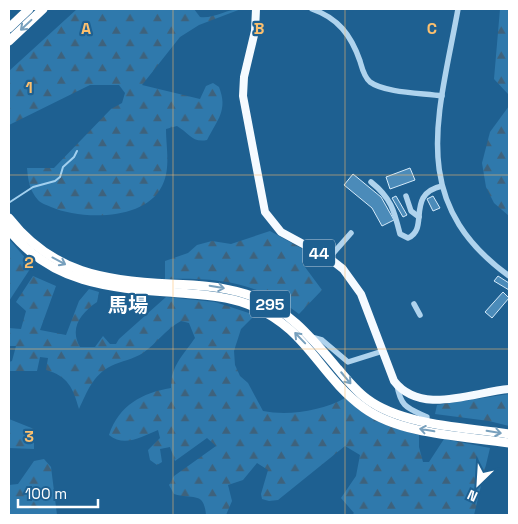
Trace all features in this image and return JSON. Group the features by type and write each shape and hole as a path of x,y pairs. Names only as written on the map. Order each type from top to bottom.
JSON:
{"highway":[{"path":"9,28 29,9"},
{"path":"9,40 43,9"},
{"name":"295","path":"9,218 24,236 44,252 83,272 132,282 206,286 246,294 283,312 311,337 350,384 367,400 399,416 509,434"},
{"name":"295","path":"9,230 40,260 81,280 128,290 219,297 256,308 291,329 355,401 384,419 414,428 509,443"}],"main road":[{"name":"44","path":"256,9 254,31 244,76 243,96 261,200 268,220 281,232 329,258 344,269 358,288 397,385"},
{"path":"397,385 409,395 431,401 509,389"}],"street":[{"path":"312,9 335,21 349,36 363,71 371,82 384,88 442,96"},
{"path":"458,9 442,96 437,140 437,168 452,213 465,233 485,256 509,276"},
{"path":"371,182 390,202 398,220 400,234 404,237 412,236 424,195 433,188 442,186"},
{"path":"406,196 410,211 418,217"},
{"path":"329,258 351,233"},
{"path":"414,304 420,315"},
{"path":"311,337 322,340 348,362 383,351"},
{"path":"397,385 399,399 403,405 427,417 426,421"}],"green space":[{"path":"77,9 194,9 200,17 205,17 241,9 199,25 180,37 142,85 200,99 206,86 213,83 219,87 222,95 222,108 207,140 194,139 177,126 166,129 167,166 162,186 154,197 142,206 127,211 95,215 79,214 44,204 39,201 31,188 27,168 54,168 111,109 122,103 125,93 119,85 90,85 9,125 9,71"},
{"path":"500,9 509,9 509,104 508,94 494,79"},
{"path":"509,106 509,216 494,203 486,187 482,163 490,132"},
{"path":"270,231 308,252 302,263 322,290 299,314 267,294 251,288 202,279 165,279 165,261 188,253 197,245 212,241 231,244"},
{"path":"9,239 32,266 9,301"},
{"path":"33,276 56,286 40,330 66,335 79,301 89,289 99,292 97,302 86,311 76,327 77,340 80,347 95,347 103,336 110,344 116,344 119,339 166,297 215,302 255,315 241,329 234,351 235,365 240,376 248,383 263,411 294,413 316,409 345,398 379,422 419,435 419,447 423,462 429,462 444,439 490,448 474,515 352,515 354,513 341,498 356,476 360,455 345,446 278,500 269,501 262,499 261,494 268,470 257,463 243,480 228,485 232,501 226,515 206,515 205,507 200,499 174,494 169,485 174,476 216,446 207,438 175,461 170,447 160,449 162,462 157,465 150,460 148,450 160,438 158,430 140,438 127,441 115,439 109,435 113,425 125,408 150,393 171,388 175,367 195,338 189,323 181,321 143,353 105,370 91,384 79,409 72,389 65,379 46,370 48,358 40,357 37,371 9,371 9,362 12,361 16,346 9,346 9,328 21,329 26,311 16,302"},
{"path":"509,394 509,426 489,421 435,414 437,405"},
{"path":"9,419 34,429 34,449 9,448"},
{"path":"44,459 51,467 57,515 9,515 9,485 18,484 34,461"}],"building":[{"path":"410,168 415,180 390,189 386,177"},
{"path":"353,174 381,197 394,220 382,226 372,208 344,185"},
{"path":"396,196 407,215 403,217 392,198"},
{"path":"433,196 440,208 433,211 427,199"},
{"path":"498,276 509,283 509,290 494,281"},
{"path":"503,292 509,298 492,318 485,312"}],"waterway":[{"path":"10,202 33,187 55,181 60,177 63,167 74,157 77,151"}],"district":[{"name":"馬場","path":"128,305"}]}
